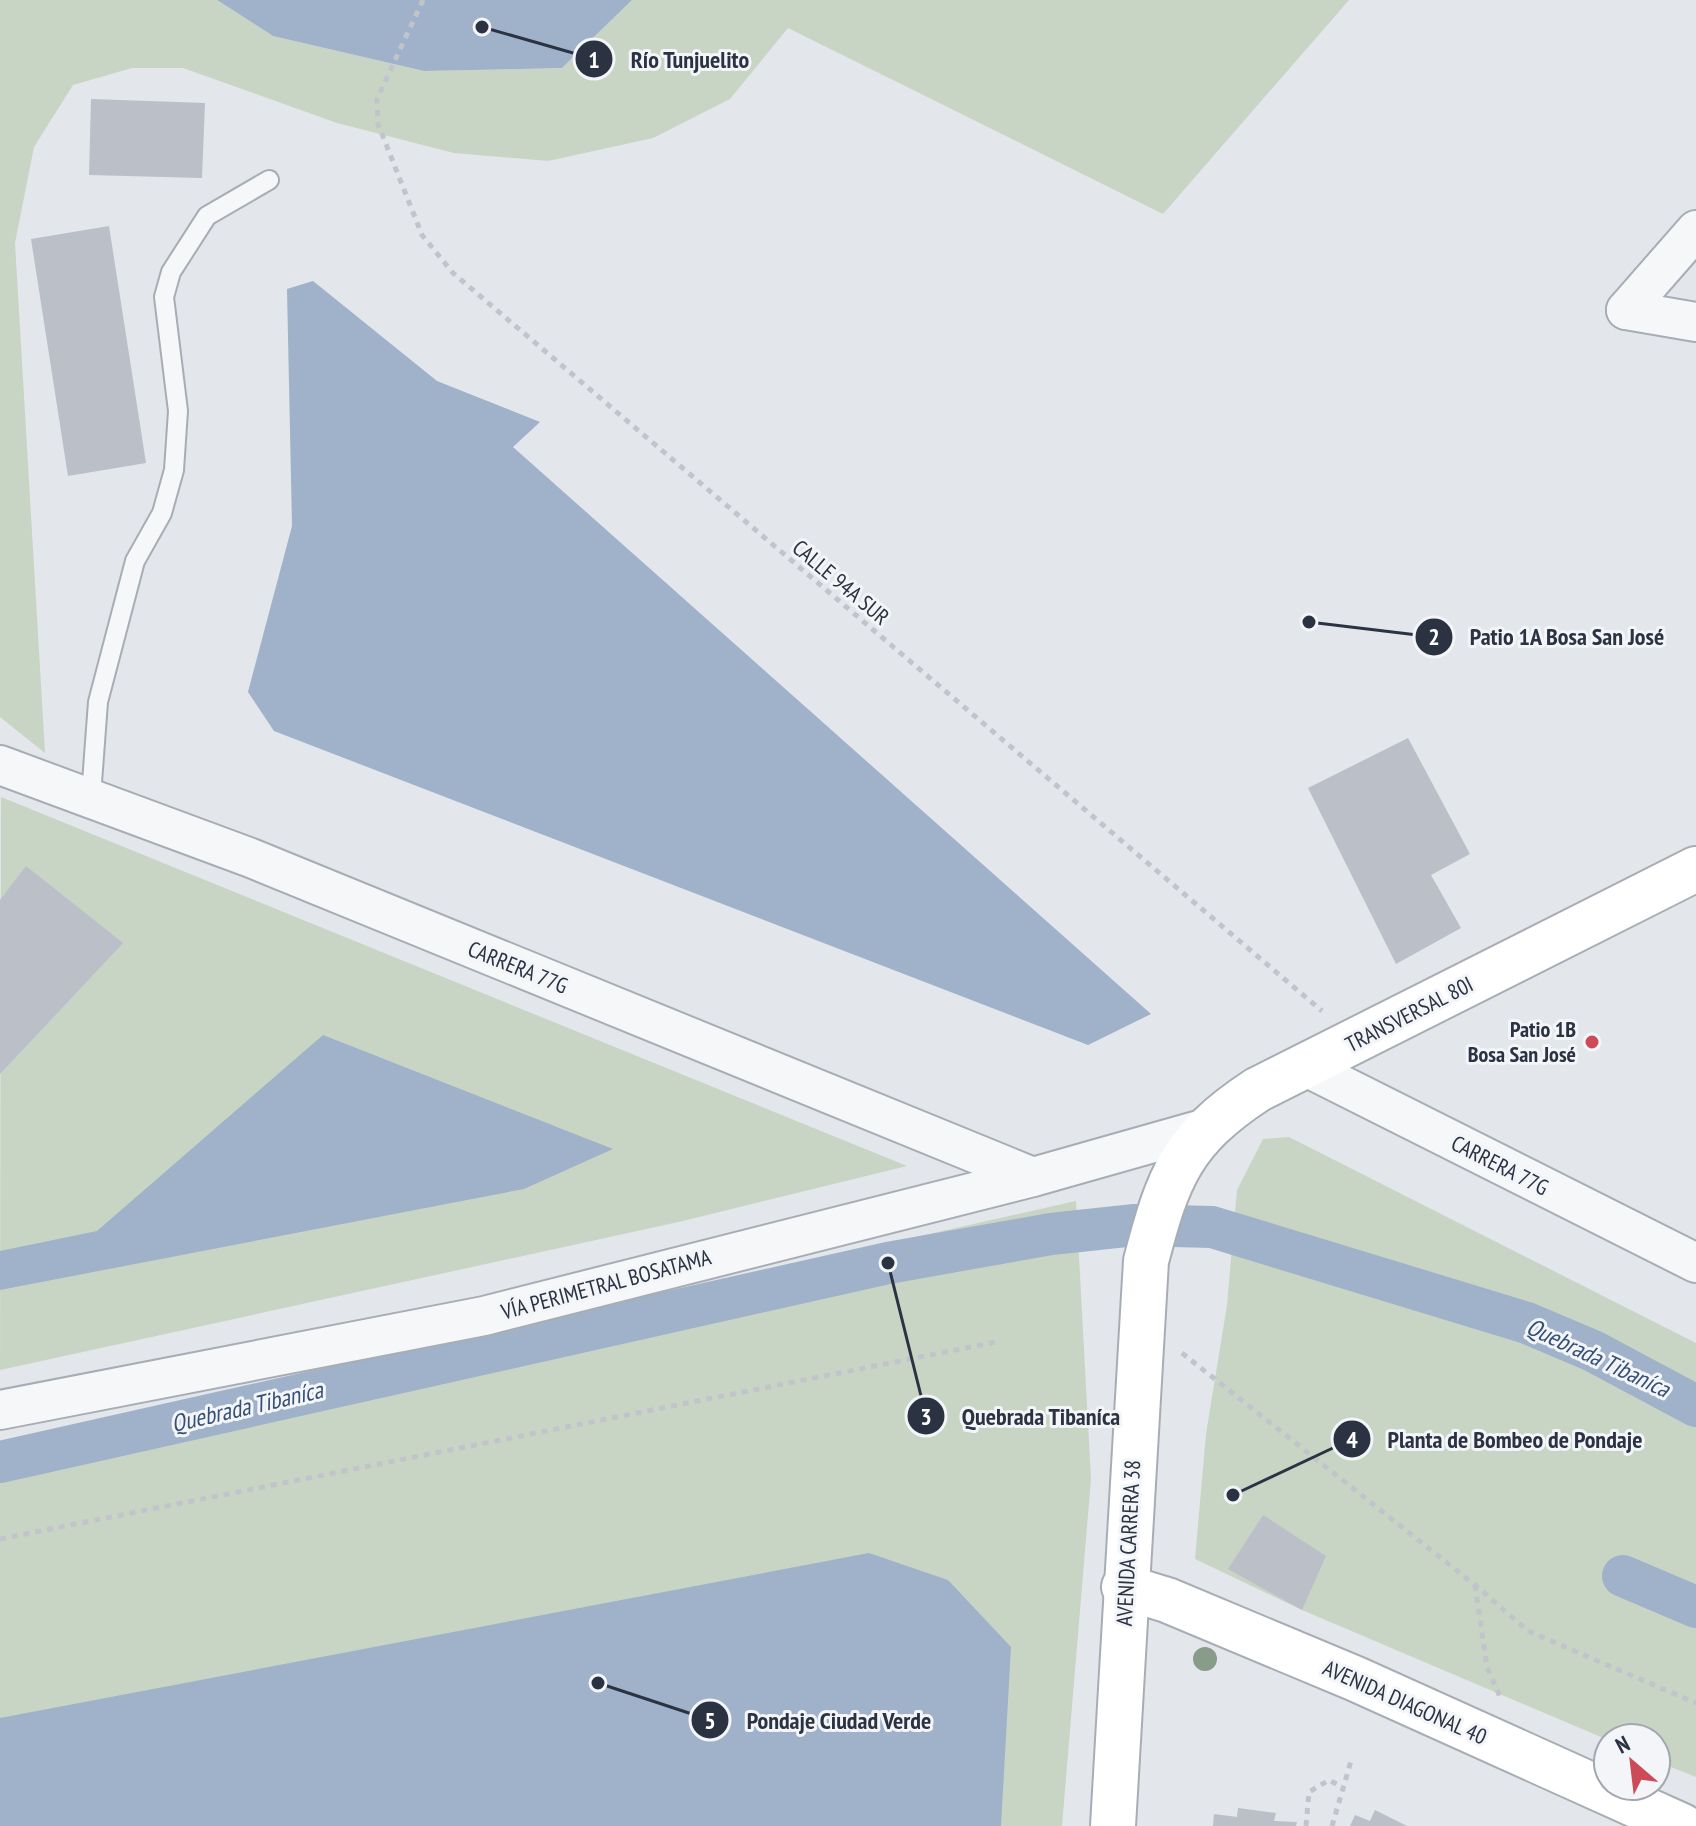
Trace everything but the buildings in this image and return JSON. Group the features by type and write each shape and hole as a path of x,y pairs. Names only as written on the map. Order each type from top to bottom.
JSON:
{"main road":[{"name":"TRANSVERSAL 80I","path":"1146,1261 1161,1203 1183,1156 1206,1128 1257,1090 1696,869"},
{"name":"AVENIDA CARRERA 38","path":"1113,1826 1124,1587 1146,1261"},
{"name":"AVENIDA DIAGONAL 40","path":"1124,1587 1167,1600 1356,1679 1682,1826"}],"street":[{"path":"1696,230 1626,310 1696,322"},
{"name":"CARRERA 77G","path":"0,765 91,796 1033,1177"},
{"name":"CARRERA 77G","path":"1304,1066 1696,1263"},
{"name":"VÍA PERIMETRAL BOSATAMA","path":"0,1410 484,1316 1033,1177 1206,1128"}],"lane":[{"path":"91,796 98,702 135,561 162,513 174,470 178,411 164,297 171,272 207,216 269,180"}],"path":[{"name":"CALLE 94A SUR","path":"423,0 377,99 378,124 422,235 453,273 1356,1041"},
{"path":"1141,1320 1475,1585 1528,1631 1696,1703"},
{"path":"0,1539 996,1342"},
{"path":"1475,1585 1487,1667 1528,1758"},
{"path":"1332,1826 1351,1761"},
{"path":"1306,1826 1309,1792 1329,1780 1342,1787"}],"green space":[{"path":"0,0 217,0 273,36 424,71 562,68 632,0 1349,0 1163,214 788,28 730,99 653,138 548,161 454,153 337,123 183,68 132,68 73,85 34,147 15,243 45,753 0,717"},
{"path":"1,797 907,1166 683,1221 0,1370"},
{"path":"1289,1137 1696,1343 1696,1777 1672,1767 1672,1722 1592,1722 1592,1733 1302,1610 1195,1559 1206,1434 1227,1305 1237,1190 1263,1139"},
{"path":"1076,1201 1091,1479 1062,1826 0,1826 0,1443"}],"water":[{"path":"217,0 632,0 562,68 424,71 273,36"},
{"path":"313,281 437,381 540,422 513,447 1151,1014 1088,1045 274,731 248,692 292,526 287,289"},
{"path":"323,1035 613,1149 524,1189 0,1290 0,1251 97,1231"},
{"path":"869,1553 948,1580 1011,1647 1001,1826 0,1826 0,1718"}],"waterway":[{"name":"Quebrada Tibaníca","path":"0,1462 888,1263 1051,1234 1135,1225 1212,1227 1527,1323 1593,1351 1696,1406"},
{"path":"1623,1576 1696,1607"}],"place":[{"name":"Río Tunjuelito","path":"482,27"},
{"name":"Patio 1A Bosa San José","path":"1309,622"},
{"name":"Patio 1B Bosa San José","path":"1592,1042"},
{"name":"Quebrada Tibaníca","path":"888,1263"},
{"name":"Planta de Bombeo de Pondaje","path":"1233,1495"},
{"name":"Pondaje Ciudad Verde","path":"598,1683"}]}
